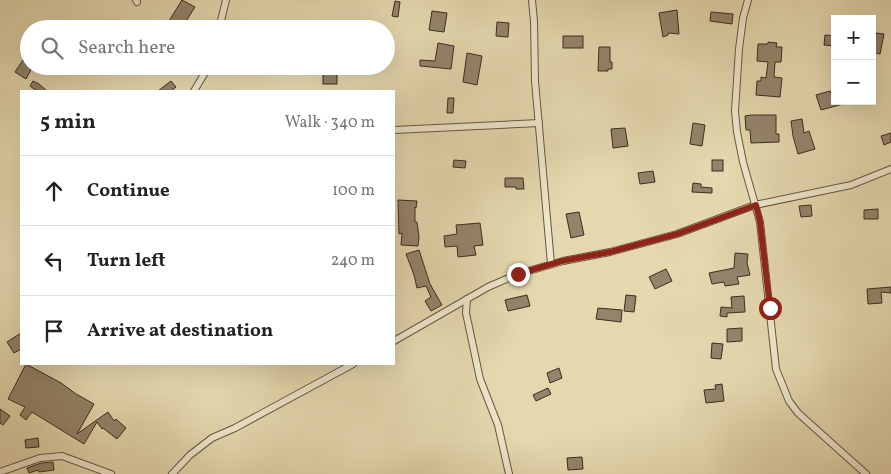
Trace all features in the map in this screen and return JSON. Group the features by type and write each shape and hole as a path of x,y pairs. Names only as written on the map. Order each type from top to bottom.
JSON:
{"street":[{"path":"221,20 226,0"},
{"path":"532,0 535,81 551,264"},
{"path":"748,0 743,18 739,49 735,112 743,162 760,222 776,369 789,401 798,413 865,474"},
{"path":"195,90 204,75"},
{"path":"395,130 539,123"},
{"path":"395,340 488,286 518,274 551,264 610,252 677,234 756,205 851,185 891,169"},
{"path":"467,299 466,313 480,379 498,425 509,474"},
{"path":"172,474 212,438 351,365"},
{"path":"0,472 40,458 62,456 111,474"}],"building":[{"path":"182,0 195,7 187,20 170,20"},
{"path":"395,1 400,2 398,17 392,16"},
{"path":"677,10 679,34 668,33 668,35 663,37 659,13"},
{"path":"432,11 447,13 444,32 429,30"},
{"path":"711,12 733,14 732,24 710,21"},
{"path":"497,22 509,23 508,37 496,36"},
{"path":"876,33 884,34 880,54 876,53"},
{"path":"825,35 831,36 831,46 824,45"},
{"path":"563,36 583,36 583,48 563,48"},
{"path":"768,42 777,43 776,47 782,47 781,62 775,62 774,77 782,78 780,97 756,95 757,81 761,81 761,77 766,78 768,62 757,61 758,44 768,44"},
{"path":"438,43 454,46 451,69 420,66 420,60 435,61"},
{"path":"599,47 610,47 612,69 608,69 608,71 598,71"},
{"path":"467,53 482,56 477,85 463,82"},
{"path":"20,64 20,75 28,75 26,79 15,72"},
{"path":"323,75 337,75 337,84 323,84"},
{"path":"33,81 46,90 36,90 30,86"},
{"path":"171,81 176,87 172,90 159,90"},
{"path":"830,91 831,105 840,105 821,110 816,95"},
{"path":"448,98 454,98 453,113 447,113"},
{"path":"776,115 776,134 779,134 779,142 751,143 750,130 746,130 745,116"},
{"path":"802,119 804,133 809,131 815,149 798,154 791,121"},
{"path":"693,123 705,125 702,146 690,144"},
{"path":"625,128 628,146 613,148 611,129"},
{"path":"891,133 891,142 884,145 881,136"},
{"path":"454,160 466,161 465,168 453,167"},
{"path":"712,160 723,160 723,171 712,171"},
{"path":"653,171 655,182 640,184 638,173"},
{"path":"505,178 523,178 524,189 505,187"},
{"path":"693,183 701,184 701,187 712,188 712,193 692,192"},
{"path":"398,200 417,201 415,222 417,222 419,237 418,246 401,245 402,233 399,234"},
{"path":"811,205 812,216 801,217 799,206"},
{"path":"878,209 878,219 864,219 864,210"},
{"path":"579,212 584,235 571,238 566,214"},
{"path":"480,223 483,245 474,246 476,255 458,257 457,246 445,247 444,236 457,234 456,225"},
{"path":"419,250 430,284 442,305 431,311 425,301 431,297 426,286 417,288 406,254"},
{"path":"735,253 748,254 747,263 750,275 737,277 739,284 725,286 724,282 712,284 709,273 734,268"},
{"path":"666,269 672,281 655,289 649,277"},
{"path":"891,287 891,293 881,292 882,303 868,304 867,289"},
{"path":"527,295 530,306 508,311 505,300"},
{"path":"626,295 636,296 634,312 624,311"},
{"path":"744,296 745,312 727,313 727,317 720,316 721,307 732,308 731,297"},
{"path":"598,308 622,310 621,322 596,319"},
{"path":"742,328 742,341 727,342 727,329"},
{"path":"20,334 20,350 14,353 7,342"},
{"path":"712,343 723,344 721,359 711,358"},
{"path":"25,365 28,365 94,404 77,434 108,412 114,421 116,419 126,428 117,439 102,429 97,422 84,444 32,412 26,420 20,415 25,407 8,399"},
{"path":"559,368 562,378 550,383 547,373"},
{"path":"722,384 724,401 706,403 704,390 716,389 715,385"},
{"path":"548,388 551,394 536,401 533,395"},
{"path":"0,409 10,416 3,425 0,423"},
{"path":"38,438 39,447 26,448 25,440"},
{"path":"582,457 583,469 568,470 567,458"},
{"path":"53,462 54,470 39,472 38,470 29,473 27,468 41,463"}],"route":[{"path":"518,274 562,261 610,252 677,234 756,205 760,222 770,308"}]}
